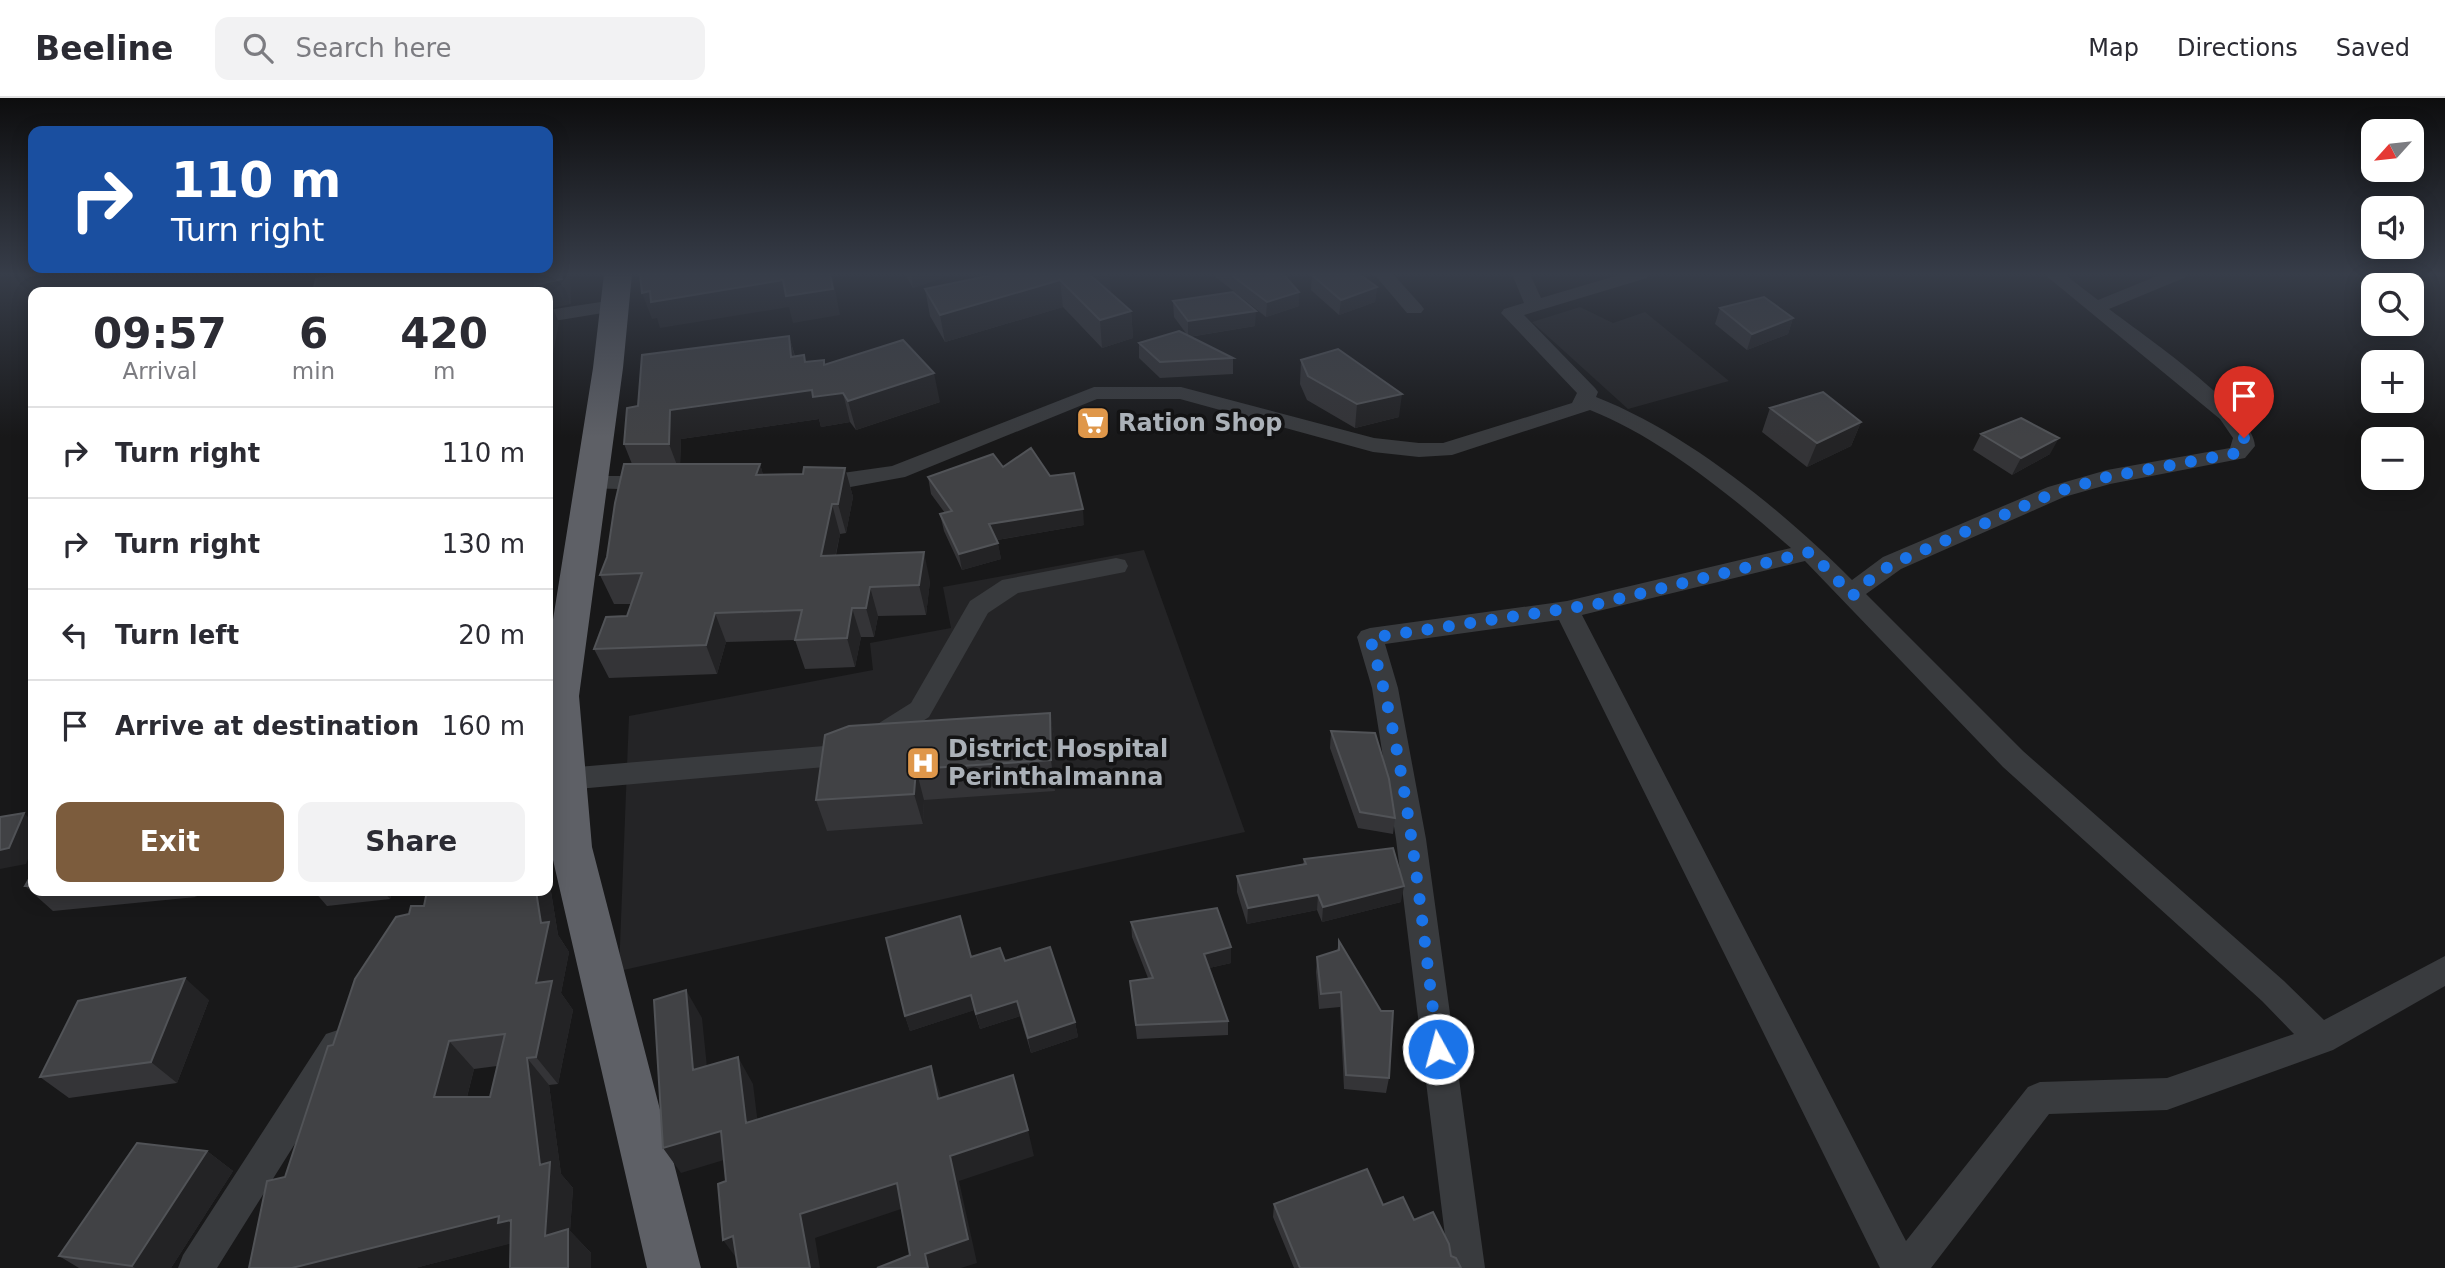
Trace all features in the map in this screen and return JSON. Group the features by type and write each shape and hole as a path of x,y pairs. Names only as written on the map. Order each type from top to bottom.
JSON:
{"highway":[{"path":"611,329 592,482 555,690 571,847 674,1268"}],"street":[{"path":"793,484 834,483 897,472 1094,393 1181,393 1373,445 1444,450 1581,407 1588,391 1526,329"},
{"path":"1853,596 1857,589 1892,564 2056,492 2107,477 2237,453 2244,446 2244,438 2228,415 2123,329"},
{"path":"1584,400 1657,434 1770,517 1810,552 2013,759 2273,991 2321,1039"},
{"path":"592,482 668,483"},
{"path":"1467,1268 1411,839 1385,688 1370,638 1567,610 1810,552"},
{"path":"566,779 825,756 878,737 920,709 979,607 1011,586 1116,566"},
{"path":"1567,610 1900,1268"},
{"path":"1908,1268 2040,1098 2167,1094 2321,1039 2445,970"},
{"path":"196,1268 354,1020"}],"shaded area":[{"path":"1539,329 1665,329 1729,381 1628,409"},
{"name":"District Hospital Perinthalmanna","path":"1144,550 1245,832 619,971 629,716 873,670 870,643 951,628 943,587"}],"building":[{"path":"1745,329 1766,329 1752,334"},
{"path":"1179,331 1233,358 1160,362 1139,343"},
{"path":"789,336 791,357 804,355 805,362 824,360 824,365 903,340 934,373 848,401 843,393 813,397 812,390 670,410 669,444 624,444 627,408 638,406 642,355"},
{"path":"1338,349 1402,394 1357,404 1308,376 1301,360"},
{"path":"1823,392 1861,422 1817,443 1770,408"},
{"path":"2021,418 2059,438 2021,458 1981,434"},
{"path":"1031,448 1050,476 1074,473 1083,509 989,524 998,543 959,554 940,514 952,511 928,477 993,454 1003,467"},
{"path":"624,464 760,464 756,475 803,474 804,467 845,468 838,504 832,504 821,556 924,552 919,585 870,587 866,608 852,608 847,638 795,640 802,610 715,613 706,645 594,649 606,617 627,616 642,573 600,575 607,557"},
{"path":"1050,713 1051,760 916,769 914,794 816,800 825,735 849,726"},
{"path":"1331,731 1375,733 1389,779 1395,818 1360,812"},
{"path":"24,813 9,848 0,850 0,817"},
{"path":"1393,848 1404,886 1323,907 1318,895 1248,908 1237,876 1306,864 1304,859"},
{"path":"426,896 537,896 541,923 549,922 536,983 552,981 536,1057 527,1058 540,1165 550,1162 545,1236 568,1229 568,1268 510,1268 511,1220 498,1223 499,1216 292,1268 249,1268 267,1181 285,1177 328,1046 333,1045 355,979 396,917 409,914 411,906 424,906","holes":["505,1034 490,1097 434,1097 449,1041"]},
{"path":"1217,908 1231,947 1204,954 1228,1021 1136,1025 1130,981 1153,978 1131,922"},
{"path":"960,916 971,957 1000,948 1005,961 1050,947 1075,1022 1028,1038 1017,1001 976,1014 971,995 905,1016 886,938"},
{"path":"1339,941 1381,1011 1393,1011 1389,1078 1346,1075 1341,992 1321,994 1317,957 1339,950"},
{"path":"185,978 151,1062 40,1077 78,1001"},
{"path":"686,990 693,1070 738,1057 746,1123 931,1066 938,1099 1013,1075 1028,1130 950,1156 968,1239 925,1254 928,1268 877,1268 910,1255 897,1183 800,1214 810,1268 738,1268 733,1236 723,1240 718,1184 726,1181 721,1131 663,1148 654,1000"},
{"path":"137,1143 207,1151 132,1266 59,1256"},
{"path":"1367,1169 1383,1205 1403,1197 1414,1220 1433,1212 1449,1244 1451,1256 1456,1258 1461,1268 1300,1268 1274,1204"}],"place":[{"name":"Ration Shop","path":"1093,423"},
{"name":"District Hospital Perinthalmanna","path":"923,763"}],"route":[{"path":"1438,1049 1411,839 1385,688 1370,638 1567,610 1810,552 1853,596 1857,589 1892,564 2029,502 2107,477 2237,453 2244,446 2244,438"}]}
